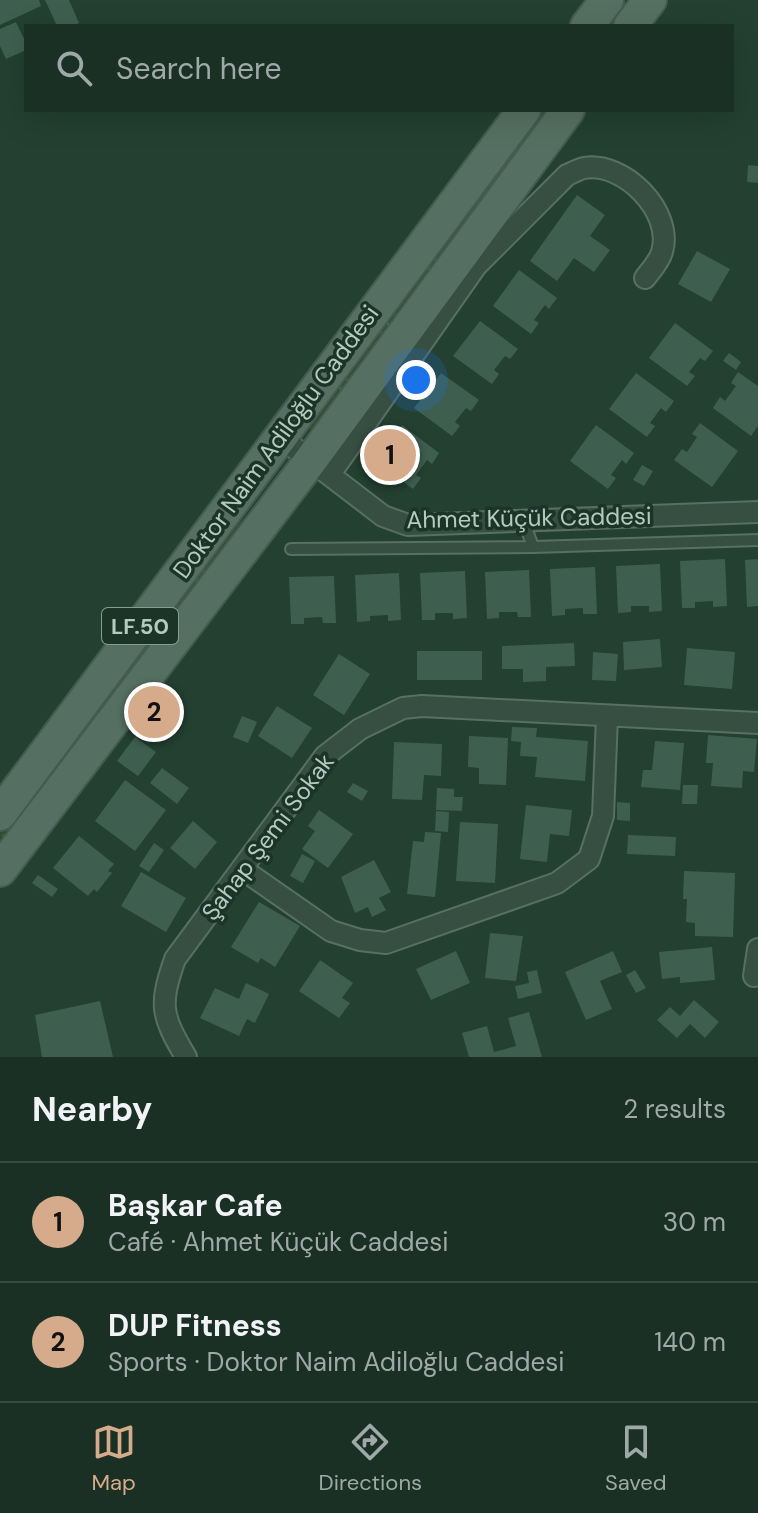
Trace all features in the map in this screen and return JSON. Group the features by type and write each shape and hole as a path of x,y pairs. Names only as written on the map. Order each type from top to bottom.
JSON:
{"main road":[{"path":"589,24 607,0"},
{"path":"632,24 650,0"},
{"name":"Doktor Naim Adiloğlu Caddesi","path":"0,814 523,112"},
{"name":"Doktor Naim Adiloğlu Caddesi","path":"0,870 320,467 567,112"}],"street":[{"path":"320,467 476,266 567,175 584,168 606,171 625,179 653,202 664,229 664,241 658,261 645,278"},
{"name":"Ahmet Küçük Caddesi","path":"280,437 383,516 408,525 758,512"},
{"name":"Şahap Şemi Sokak","path":"186,1057 168,1026 164,992 175,959 325,756 360,729 403,708 446,707 758,723"},
{"path":"242,869 331,931 360,940 386,943 557,883 589,859 603,816 607,716"},
{"path":"754,976 758,949"}],"lane":[{"path":"523,519 533,547"},
{"path":"291,549 533,547 758,540"}],"green space":[{"path":"536,112 552,112 313,430 305,428"},
{"path":"256,510 0,850 0,833 234,526"}],"building":[{"path":"0,0 39,0 41,6 0,25"},
{"path":"45,0 69,0 79,23 56,24"},
{"path":"16,22 24,39 24,51 6,59 0,46 0,29"},
{"path":"748,165 758,166 758,183 747,182"},
{"path":"577,195 605,215 590,236 610,250 594,272 574,258 557,281 530,261"},
{"path":"697,251 730,269 711,302 678,284"},
{"path":"519,270 557,298 549,309 545,305 534,320 539,323 531,334 493,306"},
{"path":"480,321 518,349 510,359 505,356 494,370 499,374 492,384 453,356"},
{"path":"675,323 713,351 705,361 700,358 689,372 695,376 687,386 649,358"},
{"path":"729,353 741,362 736,370 723,361"},
{"path":"738,372 758,386 758,426 751,436 713,408 720,397 725,401 736,386 731,383"},
{"path":"441,373 479,400 471,411 466,408 455,422 460,426 452,436 414,408"},
{"path":"636,373 674,401 666,412 661,408 650,423 655,426 647,437 609,409"},
{"path":"700,423 738,451 712,487 674,460 682,449 687,452 697,437 692,434"},
{"path":"402,425 439,453 432,464 427,460 416,475 421,478 413,489 375,461"},
{"path":"596,425 634,453 626,464 622,460 611,475 616,478 608,489 570,461"},
{"path":"642,465 653,471 644,486 633,480"},
{"path":"725,559 727,606 713,607 713,601 695,602 695,608 682,608 680,561"},
{"path":"758,559 758,606 747,607 745,560"},
{"path":"660,564 662,611 649,612 649,606 631,606 631,612 618,613 616,566"},
{"path":"595,567 597,614 583,614 583,608 565,609 565,615 552,616 550,569"},
{"path":"529,570 531,617 518,617 517,612 499,612 499,618 487,619 485,572"},
{"path":"465,571 467,618 453,619 453,613 435,613 435,620 422,620 420,573"},
{"path":"399,573 401,620 388,621 388,615 370,616 370,621 357,622 355,575"},
{"path":"334,576 336,623 323,623 322,617 304,618 304,624 291,624 289,577"},
{"path":"660,639 662,667 624,670 623,642"},
{"path":"574,643 575,666 546,667 546,681 523,682 523,669 502,669 502,646"},
{"path":"687,648 735,652 732,689 684,685"},
{"path":"417,651 482,651 482,680 417,680"},
{"path":"593,652 618,654 616,681 592,680"},
{"path":"339,654 370,674 344,715 313,695"},
{"path":"277,706 312,728 292,758 258,736"},
{"path":"242,716 257,722 248,743 233,737"},
{"path":"512,727 537,728 536,737 588,741 585,781 535,777 537,757 520,756 521,742 511,741"},
{"path":"708,735 757,739 754,772 743,771 742,788 711,786 713,763 706,763"},
{"path":"469,736 508,738 506,785 479,784 479,768 468,767"},
{"path":"135,737 156,752 138,776 117,761"},
{"path":"655,741 684,743 680,790 641,787 643,770 652,770"},
{"path":"394,742 442,744 441,776 424,775 422,800 392,799"},
{"path":"162,768 189,788 177,804 150,783"},
{"path":"125,780 166,810 135,851 95,821"},
{"path":"353,783 368,791 362,801 347,792"},
{"path":"683,785 698,785 697,804 682,804"},
{"path":"437,788 454,789 454,797 463,797 462,811 436,810"},
{"path":"617,802 630,803 630,821 617,820"},
{"path":"526,805 572,810 569,836 550,834 547,862 520,859"},
{"path":"319,810 353,834 328,868 302,849 315,831 308,826"},
{"path":"436,811 449,812 448,832 435,831"},
{"path":"193,821 217,842 195,869 170,848"},
{"path":"460,822 498,824 495,883 456,881"},
{"path":"425,832 441,833 435,897 407,894 413,841 424,842"},
{"path":"628,835 676,837 675,856 627,854"},
{"path":"79,836 114,864 108,871 112,873 97,892 94,889 88,896 53,868"},
{"path":"154,843 164,850 149,872 139,866"},
{"path":"302,854 315,861 303,883 290,876"},
{"path":"374,860 391,892 379,898 386,910 372,917 368,907 355,913 341,877"},
{"path":"684,871 735,873 733,937 695,936 695,923 686,922"},
{"path":"141,872 186,898 166,932 121,906"},
{"path":"38,875 58,889 52,897 32,883"},
{"path":"259,902 300,926 275,967 261,958 258,963 231,947"},
{"path":"490,933 523,936 516,981 485,978"},
{"path":"712,947 715,980 680,983 680,977 662,979 659,952"},
{"path":"456,951 470,983 431,1000 416,969"},
{"path":"613,951 622,972 600,981 612,1009 586,1020 565,972"},
{"path":"320,960 353,983 342,998 350,1003 339,1018 299,991"},
{"path":"537,970 542,993 518,999 515,986 529,983 527,972"},
{"path":"635,970 646,988 636,993 626,975"},
{"path":"246,983 269,994 255,1023 247,1019 239,1036 200,1018 215,988 239,999"},
{"path":"694,1000 719,1022 705,1038 690,1024 677,1038 657,1020 670,1007 680,1016"},
{"path":"100,1001 113,1057 42,1057 35,1015"},
{"path":"529,1012 542,1057 469,1057 462,1033 487,1026 494,1052 516,1046 508,1018"}],"place":[{"name":"Başkar Cafe","path":"390,455"},
{"name":"DUP Fitness","path":"154,712"}]}
